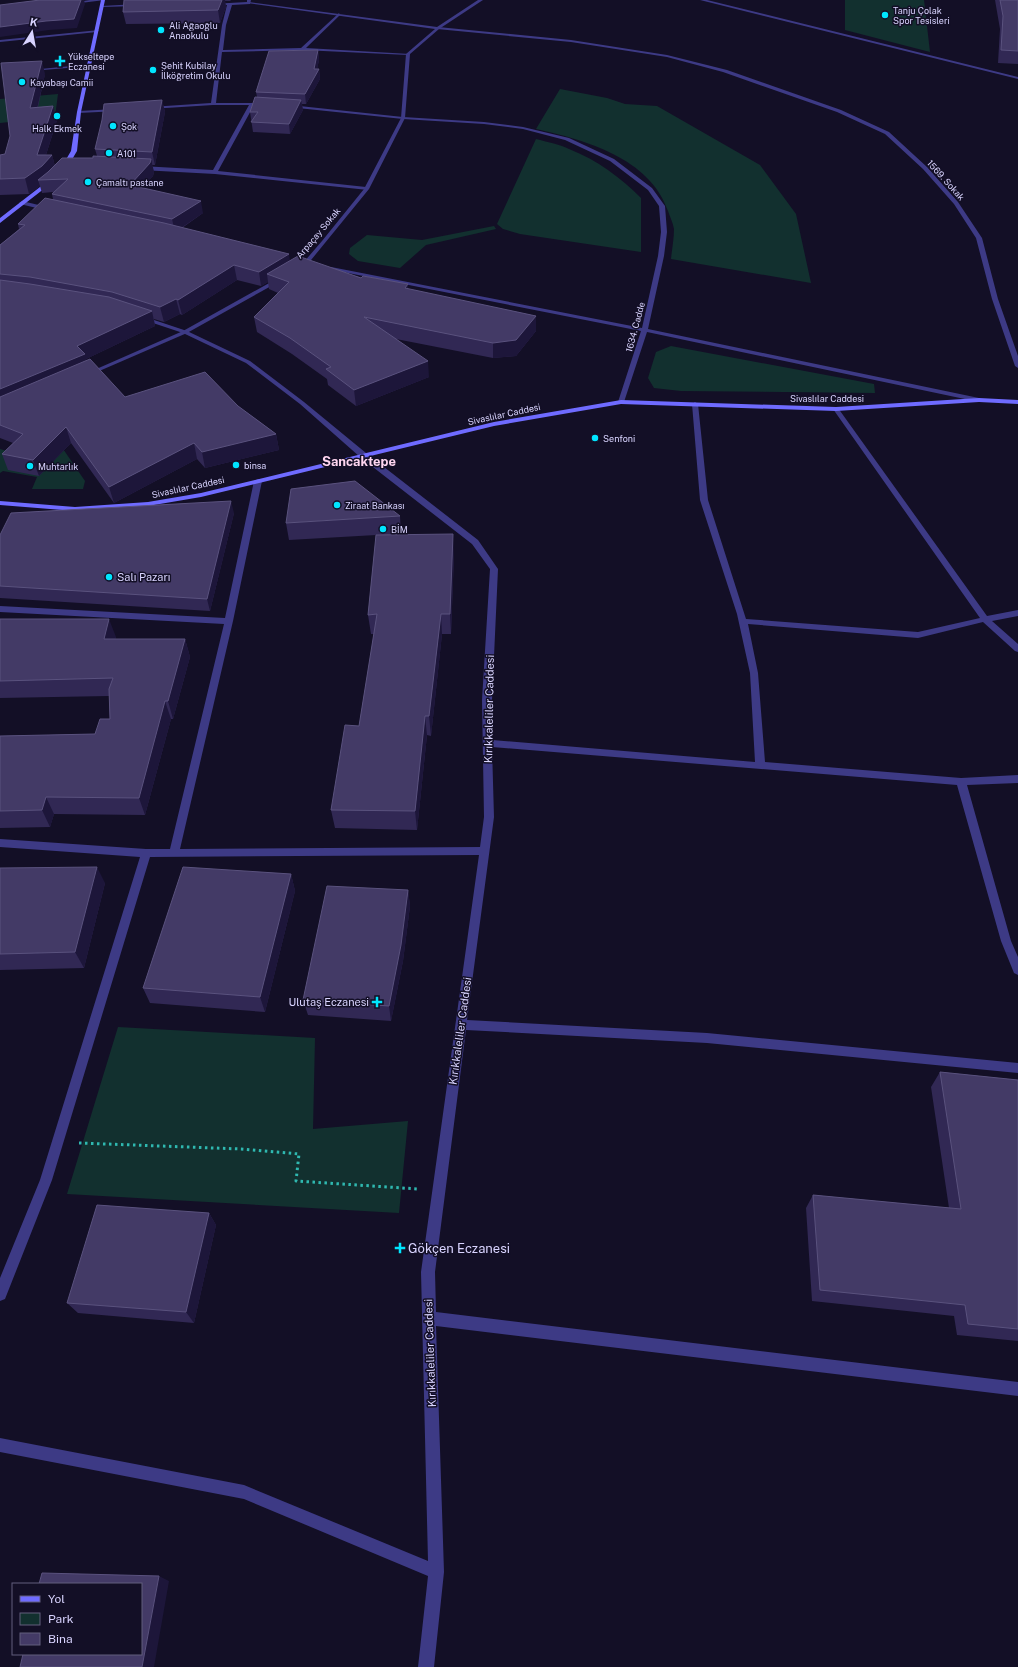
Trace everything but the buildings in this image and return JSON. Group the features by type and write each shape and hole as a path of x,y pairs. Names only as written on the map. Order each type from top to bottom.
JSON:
{"main road":[{"path":"58,174 67,164 74,151 79,112 104,0"},
{"path":"0,221 54,179"},
{"name":"Sivaslılar Caddesi","path":"0,503 75,509 148,504 201,495 494,424 621,402 836,409 979,400 1018,402"}],"street":[{"path":"66,4 104,0"},
{"path":"220,51 302,49 408,54 438,28 481,0"},
{"path":"702,0 1018,78"},
{"name":"1569. Sokak","path":"208,4 249,2 438,28 571,41 667,56 725,71 839,111 887,133 925,168 956,203 979,238 996,299 1018,366"},
{"path":"213,104 224,25 230,3"},
{"path":"103,6 141,5"},
{"path":"302,49 339,14"},
{"path":"0,41 97,31"},
{"name":"Arpaçay Sokak","path":"292,272 305,264 366,189 403,118 408,54"},
{"path":"22,71 90,65"},
{"path":"142,108 213,104 273,105"},
{"path":"215,172 252,104"},
{"name":"1634. Cadde","path":"287,106 403,118 451,120 523,128 567,139 612,160 650,188 662,206 664,232 662,256 645,330 621,402"},
{"path":"79,112 118,110"},
{"path":"67,164 75,165"},
{"path":"137,168 215,172 366,189"},
{"path":"22,203 52,210"},
{"path":"298,262 313,266"},
{"path":"328,268 645,330 979,400"},
{"path":"84,376 185,332 247,299 286,276"},
{"name":"Kırıkkaleliler Caddesi","path":"135,316 185,332 248,362 302,403 363,455 475,542 494,569 487,700 489,817 428,1272 436,1572 426,1667"},
{"path":"695,404 704,500 742,621 754,673 760,764"},
{"path":"836,409 985,619 1018,649"},
{"path":"174,853 229,621 258,481"},
{"path":"0,609 229,621"},
{"path":"742,621 918,635 985,619 1018,614"},
{"path":"488,743 760,764 961,782 1018,779"},
{"path":"961,782 1006,941 1018,970"},
{"path":"0,843 146,853 485,851"},
{"path":"0,1294 46,1180 146,853"},
{"path":"461,1026 707,1038 1018,1068"},
{"path":"429,1318 1018,1389"},
{"path":"0,1445 244,1492 436,1572"}],"path":[{"path":"58,1143 97,1143 241,1149 299,1154 296,1181 439,1191"}],"green space":[{"name":"Tanju Çolak Spor Tesisleri","path":"845,0 924,0 930,52 845,30"},
{"path":"560,89 607,98 625,104 657,106 760,165 796,214 811,283 671,259 674,233 673,224 659,193 647,177 614,154 575,139 536,129"},
{"path":"58,94 55,117 0,123 0,99"},
{"path":"536,139 561,146 589,158 616,176 641,198 641,252 520,234 503,229 497,224"},
{"path":"494,226 496,229 426,245 400,268 358,261 349,254 350,248 367,235 422,240"},
{"path":"671,346 874,384 875,393 681,391 654,388 648,378 656,352"},
{"path":"59,443 85,481 83,489 32,489 37,477 3,471 0,473 0,449 17,454"},
{"path":"118,1027 315,1038 313,1129 408,1121 399,1213 67,1194"}],"place":[{"name":"Tanju Çolak Spor Tesisleri","path":"885,15"},
{"name":"Ali Ağaoğlu Anaokulu","path":"161,30"},
{"name":"Yükseltepe Eczanesi","path":"60,61"},
{"name":"Şehit Kubilay İlköğretim Okulu","path":"153,70"},
{"name":"Kayabaşı Camii","path":"22,82"},
{"name":"Halk Ekmek","path":"57,116"},
{"name":"Şok","path":"113,126"},
{"name":"A101","path":"109,153"},
{"name":"Çamaltı pastane","path":"88,182"},
{"name":"Senfoni","path":"595,438"},
{"name":"binsa","path":"236,465"},
{"name":"Muhtarlık","path":"30,466"},
{"name":"Ziraat Bankası","path":"337,505"},
{"name":"BİM","path":"383,529"},
{"name":"Salı Pazarı","path":"109,577"},
{"name":"Ulutaş Eczanesi","path":"377,1002"},
{"name":"Gökçen Eczanesi","path":"400,1248"}],"district":[{"name":"Sancaktepe","path":"359,461"}]}
